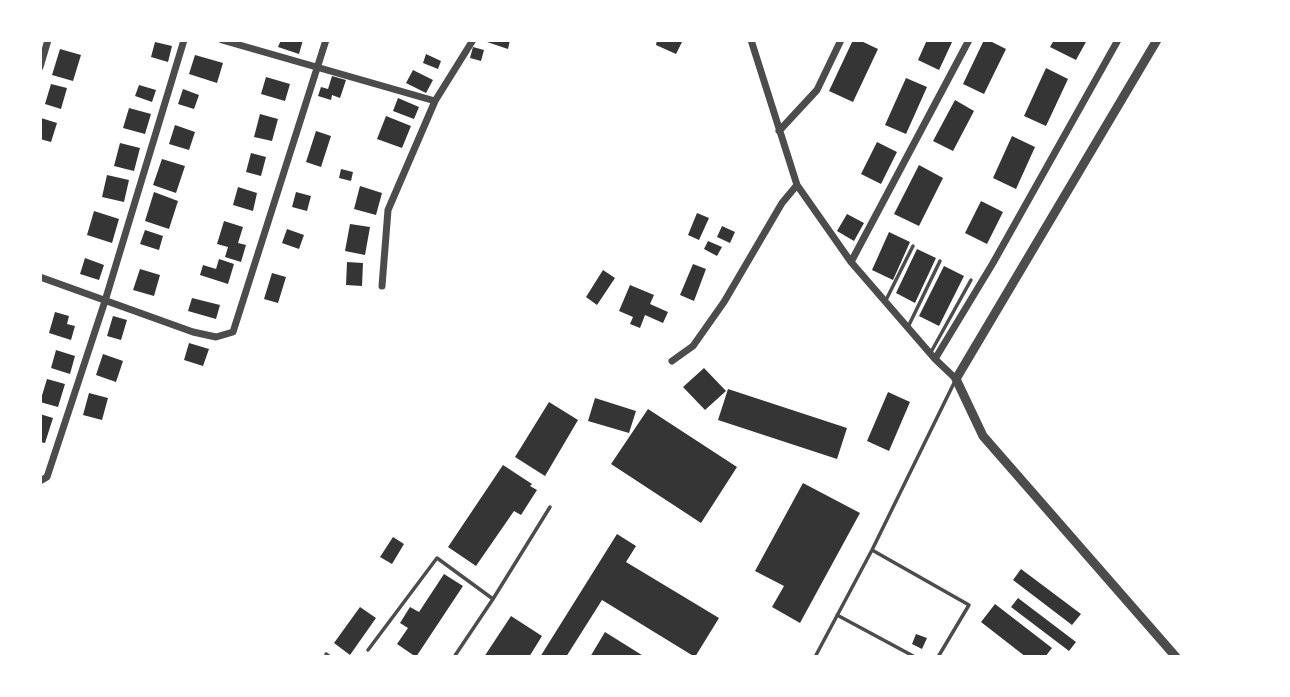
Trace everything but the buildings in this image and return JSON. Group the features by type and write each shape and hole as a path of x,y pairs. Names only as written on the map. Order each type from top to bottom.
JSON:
{"street":[{"path":"40,67 48,40"},
{"path":"44,479 105,301 184,40"},
{"path":"222,40 435,101"},
{"path":"40,277 193,332 216,337 233,332 326,40"},
{"path":"382,286 387,210 435,101 473,40"},
{"path":"751,40 797,185 851,262 956,379 983,436 1176,657"},
{"path":"779,131 817,90 841,40"},
{"path":"851,262 969,40"},
{"path":"933,356 993,263 1118,40"},
{"path":"956,379 1157,40"},
{"path":"672,360 694,346 724,303 782,203 797,185"}],"lane":[{"path":"885,301 913,246"},
{"path":"908,327 940,261"},
{"path":"933,356 971,280"},
{"path":"815,657 872,550 956,379"},
{"path":"454,657 550,506"},
{"path":"872,550 969,605 939,657"},
{"path":"368,650 437,558 493,599"},
{"path":"837,615 915,657"}]}
